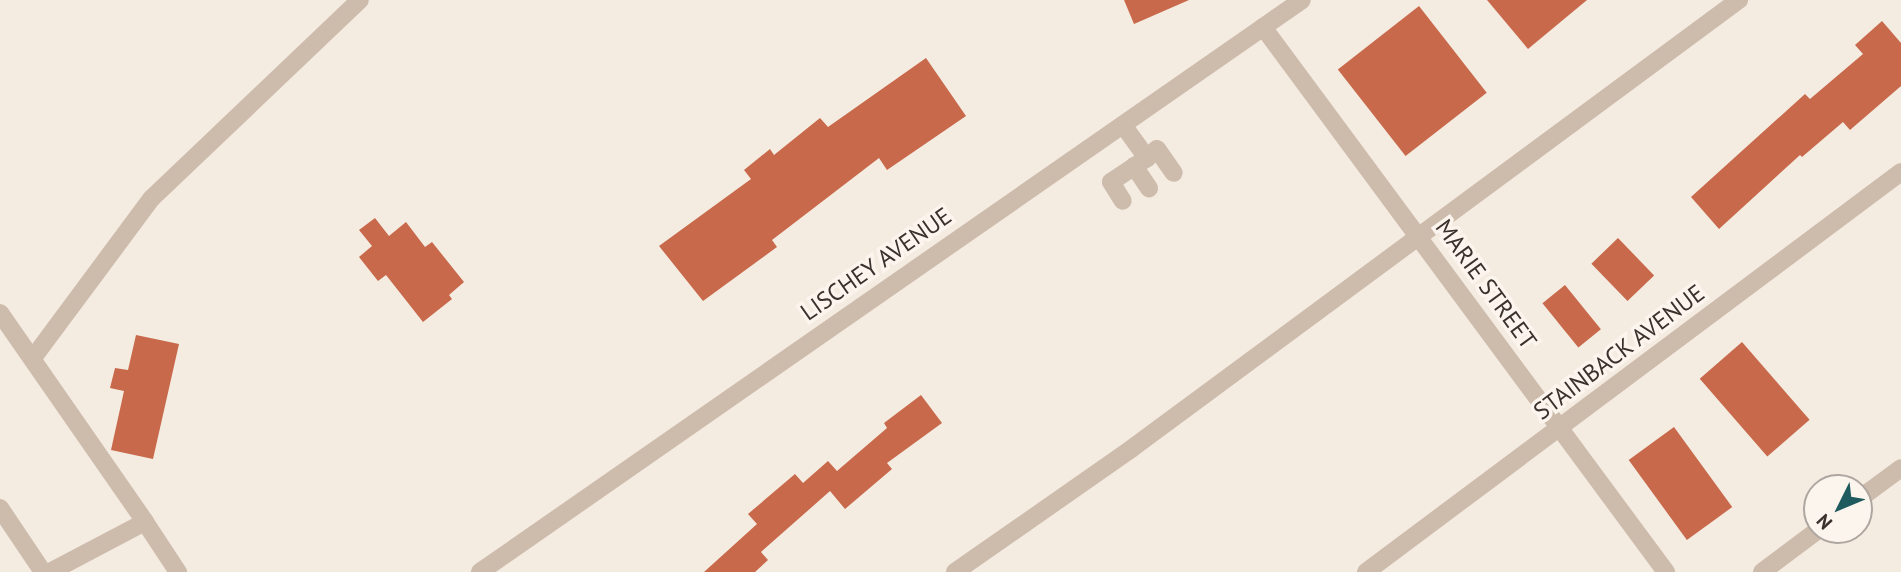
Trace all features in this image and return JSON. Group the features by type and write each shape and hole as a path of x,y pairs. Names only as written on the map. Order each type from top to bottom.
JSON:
{"street":[{"path":"33,358 152,198 360,0"},
{"name":"LISCHEY AVENUE","path":"480,572 1302,0"},
{"path":"955,572 1420,237 1739,0"},
{"name":"MARIE STREET","path":"1263,27 1666,572"},
{"path":"1123,125 1149,188"},
{"path":"1124,201 1111,182 1157,149 1174,173"},
{"name":"STAINBACK AVENUE","path":"1366,572 1901,172"},
{"path":"0,313 178,572"},
{"path":"1873,489 1901,468"},
{"path":"0,508 43,572"},
{"path":"50,572 145,522"},
{"path":"1762,572 1803,541"}],"building":[{"path":"1124,0 1189,0 1134,24"},
{"path":"1487,0 1587,0 1528,49"},
{"path":"1419,6 1487,93 1406,156 1338,69"},
{"path":"1882,21 1901,43 1901,86 1850,130 1843,122 1802,157 1800,155 1719,229 1691,197 1805,94 1810,99 1863,54 1855,45"},
{"path":"926,58 966,116 887,170 879,158 772,240 777,247 703,301 659,246 751,179 744,170 770,149 774,155 820,118 828,127"},
{"path":"375,218 389,236 406,222 425,247 432,242 464,282 449,295 452,299 423,322 386,275 378,281 359,257 372,246 359,230"},
{"path":"1618,238 1654,275 1628,301 1591,264"},
{"path":"1565,285 1601,329 1578,348 1542,303"},
{"path":"136,335 179,344 153,459 111,450 124,391 110,388 115,368 128,370"},
{"path":"1742,342 1810,420 1767,456 1700,379"},
{"path":"921,395 942,423 887,463 892,469 845,509 830,491 761,552 768,560 755,572 704,572 757,524 748,514 795,474 803,483 828,461 837,471 887,428 884,423"},
{"path":"1674,427 1732,507 1687,540 1629,460"}]}
